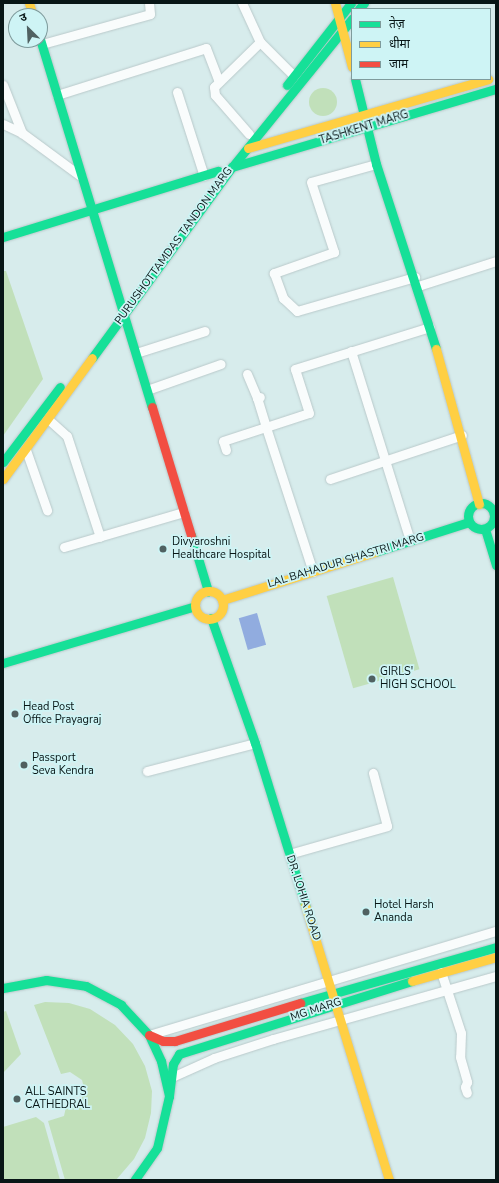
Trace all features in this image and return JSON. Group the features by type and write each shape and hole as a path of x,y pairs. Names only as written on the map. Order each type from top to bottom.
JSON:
{"street":[{"path":"48,39 150,14 149,3"},
{"path":"242,3 260,42 294,76"},
{"path":"335,3 351,63"},
{"path":"3,462 122,306 218,172 340,19 351,3"},
{"name":"PURUSHOTTAMDAS TANDON MARG","path":"3,479 26,450 232,167 351,20"},
{"path":"249,134 215,95 214,87 260,42"},
{"path":"43,48 208,591"},
{"path":"57,95 206,48 219,82"},
{"path":"355,80 376,164 416,277 462,435 479,504"},
{"name":"TASHKENT MARG","path":"248,148 486,80"},
{"path":"3,85 22,133"},
{"name":"TASHKENT MARG","path":"232,167 496,89"},
{"path":"177,92 204,176"},
{"path":"3,124 22,133 82,177"},
{"path":"376,164 311,182 334,252 274,273 282,298 297,312 416,277"},
{"path":"3,237 218,172"},
{"path":"418,286 496,261"},
{"path":"226,450 223,441 310,413 295,370 430,327"},
{"path":"136,353 206,331"},
{"path":"351,351 410,541"},
{"path":"148,390 221,364"},
{"path":"247,374 258,398 313,572"},
{"path":"48,419 67,436 100,537"},
{"path":"330,479 462,435"},
{"path":"26,450 47,510"},
{"path":"479,504 487,505 495,511 492,524 485,529 478,529 469,522 469,513 479,504"},
{"path":"64,547 184,512"},
{"name":"LAL BAHADUR SHASTRI MARG","path":"222,600 469,522"},
{"path":"485,529 496,565"},
{"path":"208,591 216,593 222,600 222,610 211,618 202,617 195,606 197,597 208,591"},
{"path":"3,663 195,606"},
{"name":"DR. LOHIA ROAD","path":"211,618 255,743 333,993 389,1180"},
{"path":"147,771 255,743"},
{"path":"289,854 387,826 373,773"},
{"path":"148,1035 496,930"},
{"name":"MG MARG","path":"148,1035 163,1041 175,1041 333,993 496,947"},
{"name":"MG MARG","path":"135,1180 156,1148 163,1130 173,1064 179,1054 336,1003 496,957"},
{"path":"441,972 461,1033 460,1057 468,1082 465,1087 466,1093"},
{"path":"172,1077 234,1051 496,976"},
{"path":"3,977 5,988 46,980 86,986 121,1005 148,1035 161,1061 169,1096"}],"green space":[{"path":"323,88 333,92 337,102 333,112 323,116 313,112 309,102 313,92"},
{"path":"3,271 6,271 43,379 3,436"},
{"path":"393,577 419,669 353,688 327,596"},
{"path":"45,1002 69,1003 90,1009 115,1025 133,1044 145,1066 152,1091 151,1113 145,1138 134,1159 116,1180 65,1180 48,1121 64,1116 66,1107 78,1104 85,1092 82,1080 70,1072 61,1074 34,1005"},
{"path":"6,1011 21,1054 3,1073 3,1012"},
{"path":"36,1117 44,1123 60,1180 3,1180 3,1127"}],"water":[{"path":"257,613 266,645 248,650 239,618"}],"traffic: fast":[{"path":"287,85 351,3"},
{"path":"360,8 364,3"},
{"path":"92,358 232,167 351,20"},
{"path":"43,48 152,407"},
{"path":"355,80 376,164 436,349"},
{"path":"232,167 496,89"},
{"path":"3,237 218,171"},
{"path":"3,462 60,387"},
{"path":"481,503 490,507 494,516 490,525 481,529 472,525 468,516 472,507 481,503"},
{"path":"375,552 469,522"},
{"path":"485,529 496,565"},
{"path":"191,535 208,591"},
{"path":"3,663 195,606"},
{"path":"211,618 255,743 305,905"},
{"path":"300,1003 496,947"},
{"path":"3,988 46,980 86,986 121,1005 149,1035 161,1061 169,1096 157,1148 135,1180"},
{"path":"169,1096 173,1064 179,1054 412,981"}],"traffic: slow":[{"path":"29,3 31,8"},
{"path":"335,3 351,63"},
{"path":"248,148 485,80"},
{"path":"436,349 479,504"},
{"path":"3,479 92,358"},
{"path":"222,600 375,552"},
{"path":"209,591 219,595 223,605 219,615 209,619 199,615 195,605 199,595 209,591"},
{"path":"305,905 389,1180"},
{"path":"412,981 496,957"}],"traffic: jam":[{"path":"152,407 191,535"},
{"path":"149,1035 163,1041 175,1041 300,1003"}],"place":[{"name":"Divyaroshni Healthcare Hospital","path":"163,549"},
{"name":"GIRLS' HIGH SCHOOL","path":"372,679"},
{"name":"Head Post Office Prayagraj","path":"15,714"},
{"name":"Passport Seva Kendra","path":"24,765"},
{"name":"Hotel Harsh Ananda","path":"366,912"},
{"name":"ALL SAINTS CATHEDRAL","path":"17,1099"}]}
